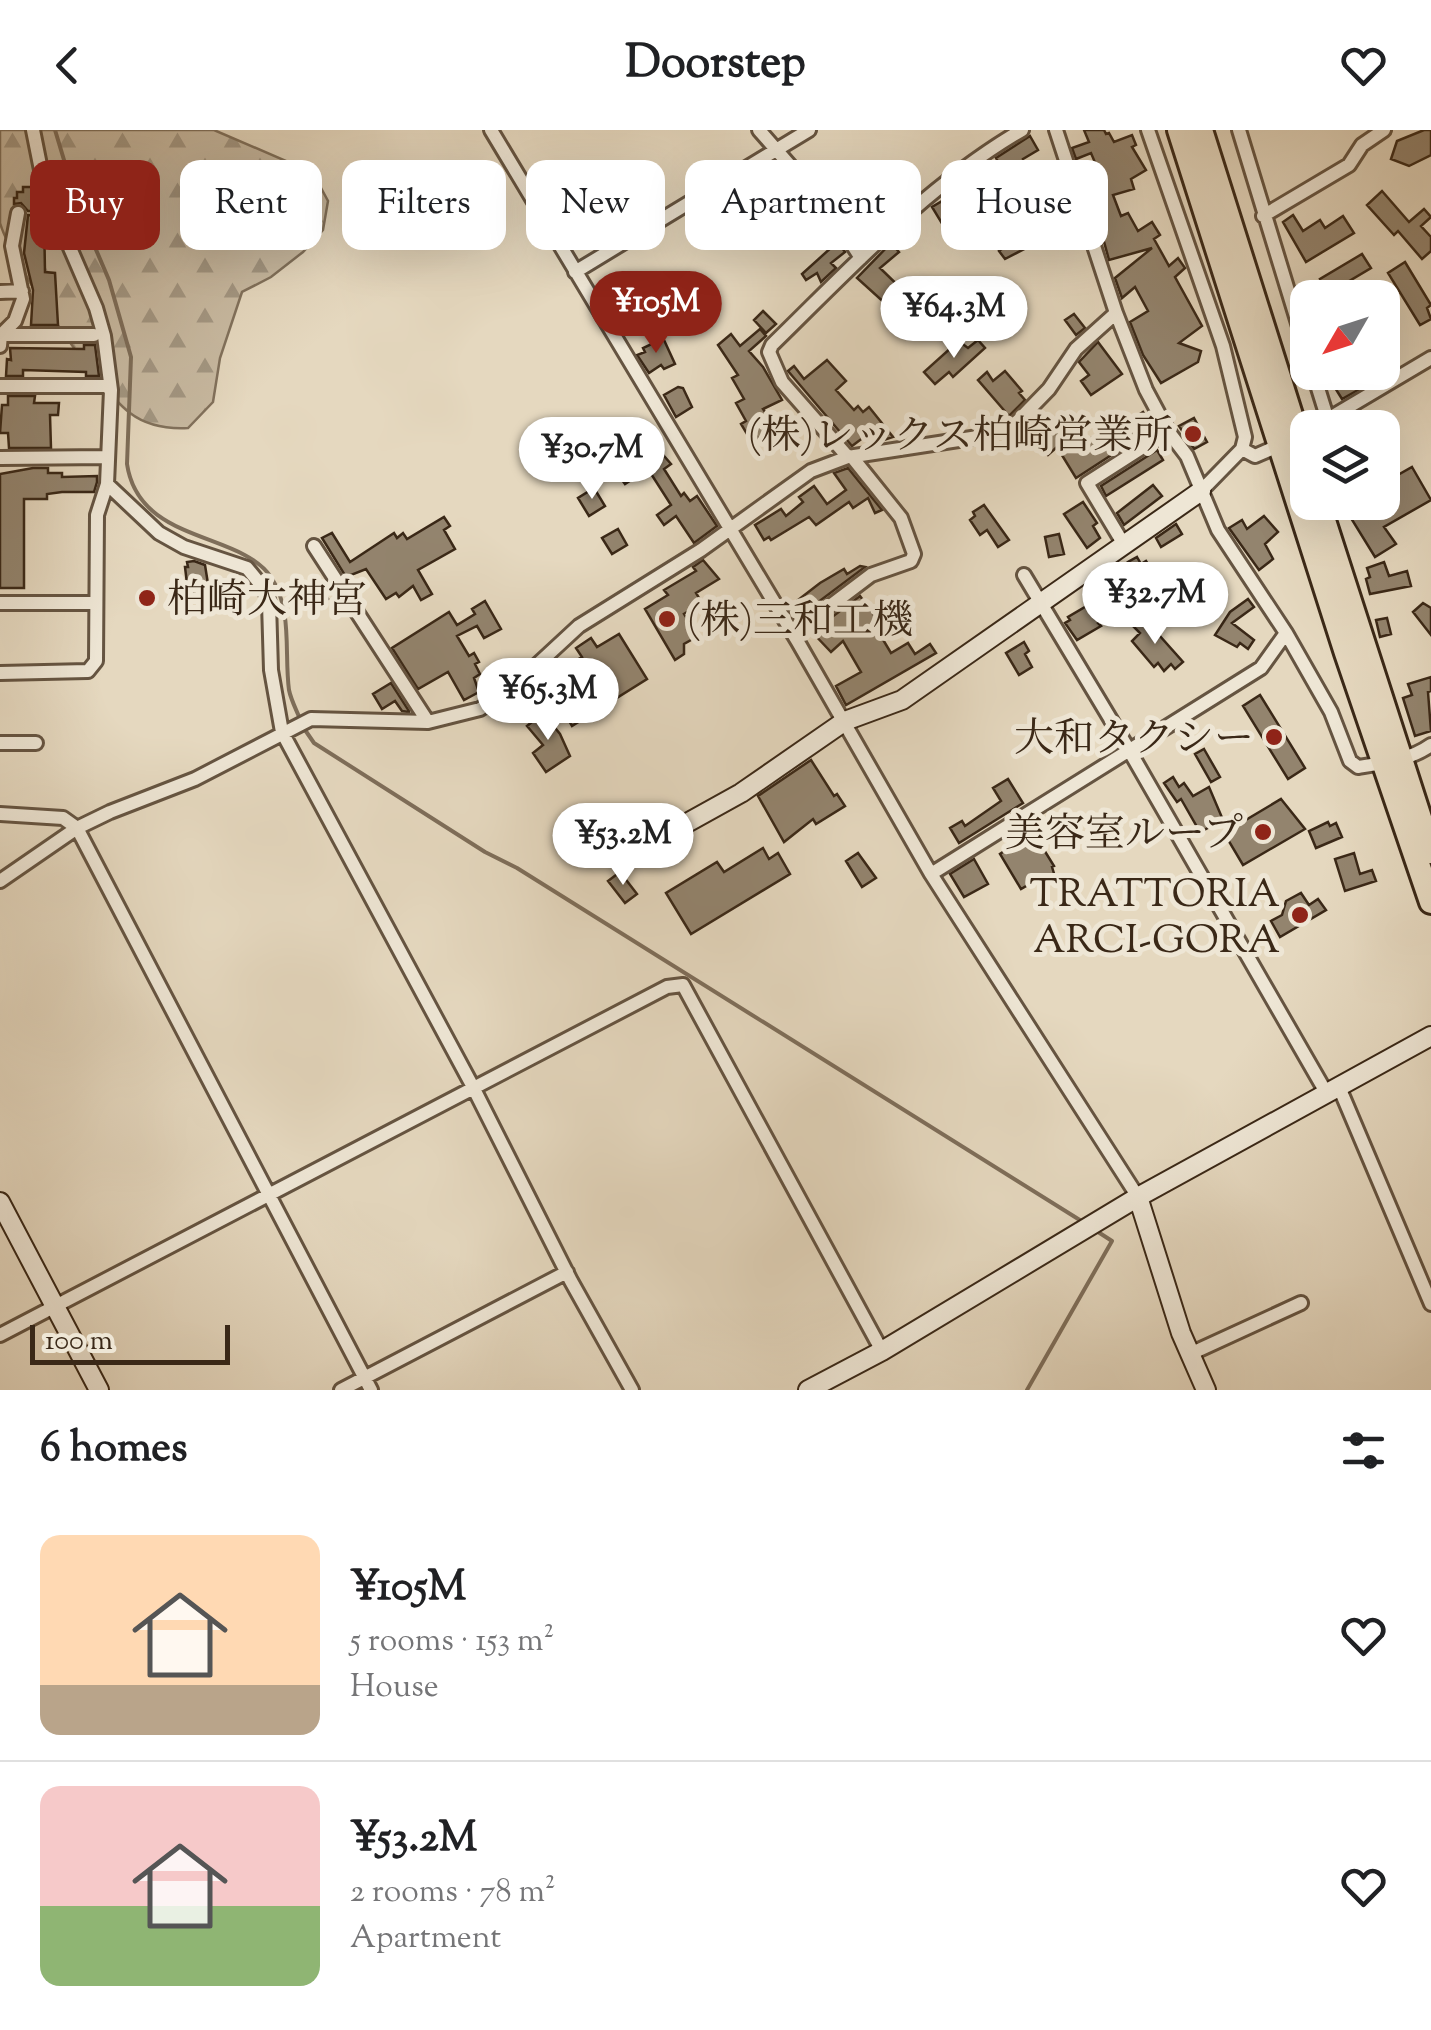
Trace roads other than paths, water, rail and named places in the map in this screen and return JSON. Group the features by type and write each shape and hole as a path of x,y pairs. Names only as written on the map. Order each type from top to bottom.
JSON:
{"highway":[{"path":"1214,130 1258,306 1292,410"},
{"path":"1185,134 1258,306"},
{"path":"1185,134 1290,410"},
{"path":"1323,520 1392,761 1431,852"},
{"path":"1324,520 1431,902"}],"street":[{"path":"0,673 88,671 96,661 98,515 107,484 111,390 104,336 96,308 45,190 33,130"},
{"path":"491,130 845,722 931,874 1138,1196 1190,1354 1206,1390"},
{"path":"759,130 834,216 861,258"},
{"path":"575,272 809,130"},
{"path":"792,634 872,575 911,561 914,554 902,518 782,382 769,352 772,345 912,209 994,146 1022,130"},
{"path":"1056,130 1116,313 1146,390 1187,456 1218,530 1286,633 1331,712 1350,761 1358,768 1392,761 1431,746"},
{"path":"614,848 649,844 740,793 845,722 902,700 1202,490 1242,449 1245,437 1223,346 1148,130"},
{"path":"1239,130 1290,299"},
{"path":"1264,216 1349,166 1362,145 1384,130"},
{"path":"0,346 1,335 15,321 24,299 12,246 18,214"},
{"path":"0,292 22,291"},
{"path":"0,881 77,828 195,779 311,719 428,722 480,709 512,688 579,626 701,550 812,471 850,458 978,437 1014,425 1050,389 1076,348 1116,313"},
{"path":"1,335 94,335"},
{"path":"1338,410 1431,358"},
{"path":"0,386 106,386 111,390"},
{"path":"1124,544 1087,483 1168,430"},
{"path":"1242,449 1255,456 1290,440"},
{"path":"0,458 108,457"},
{"path":"107,484 159,533 247,568 265,590 282,732 632,1390"},
{"path":"314,546 428,722"},
{"path":"1024,575 1333,1091 1431,1304"},
{"path":"0,603 96,603"},
{"path":"931,874 1262,668 1286,633"},
{"path":"0,743 36,743"},
{"path":"0,814 63,818 77,828 368,1384"},
{"path":"0,1336 473,1087 668,987 683,985 882,1351"},
{"path":"808,1390 882,1351 1138,1196 1431,1036"},
{"path":"0,1202 99,1390"},
{"path":"341,1390 368,1384 567,1272"},
{"path":"1190,1354 1301,1303"}],"waterway":[{"path":"55,130 79,210 109,280 131,357 127,464 135,490 150,509 170,523 237,551 271,577 282,603 289,690 300,719"},
{"path":"303,727 314,743 485,852 517,868 1083,1222"},
{"path":"1027,1390 1112,1241 1095,1230"}],"place":[{"name":"(株)レックス柏崎営業所","path":"1193,434"},
{"name":"柏崎大神宮","path":"147,598"},
{"name":"(株)三和工機","path":"667,619"},
{"name":"大和タクシー","path":"1274,737"},
{"name":"美容室ループ","path":"1263,832"},
{"name":"TRATTORIA ARCI-GORA","path":"1300,915"}]}
